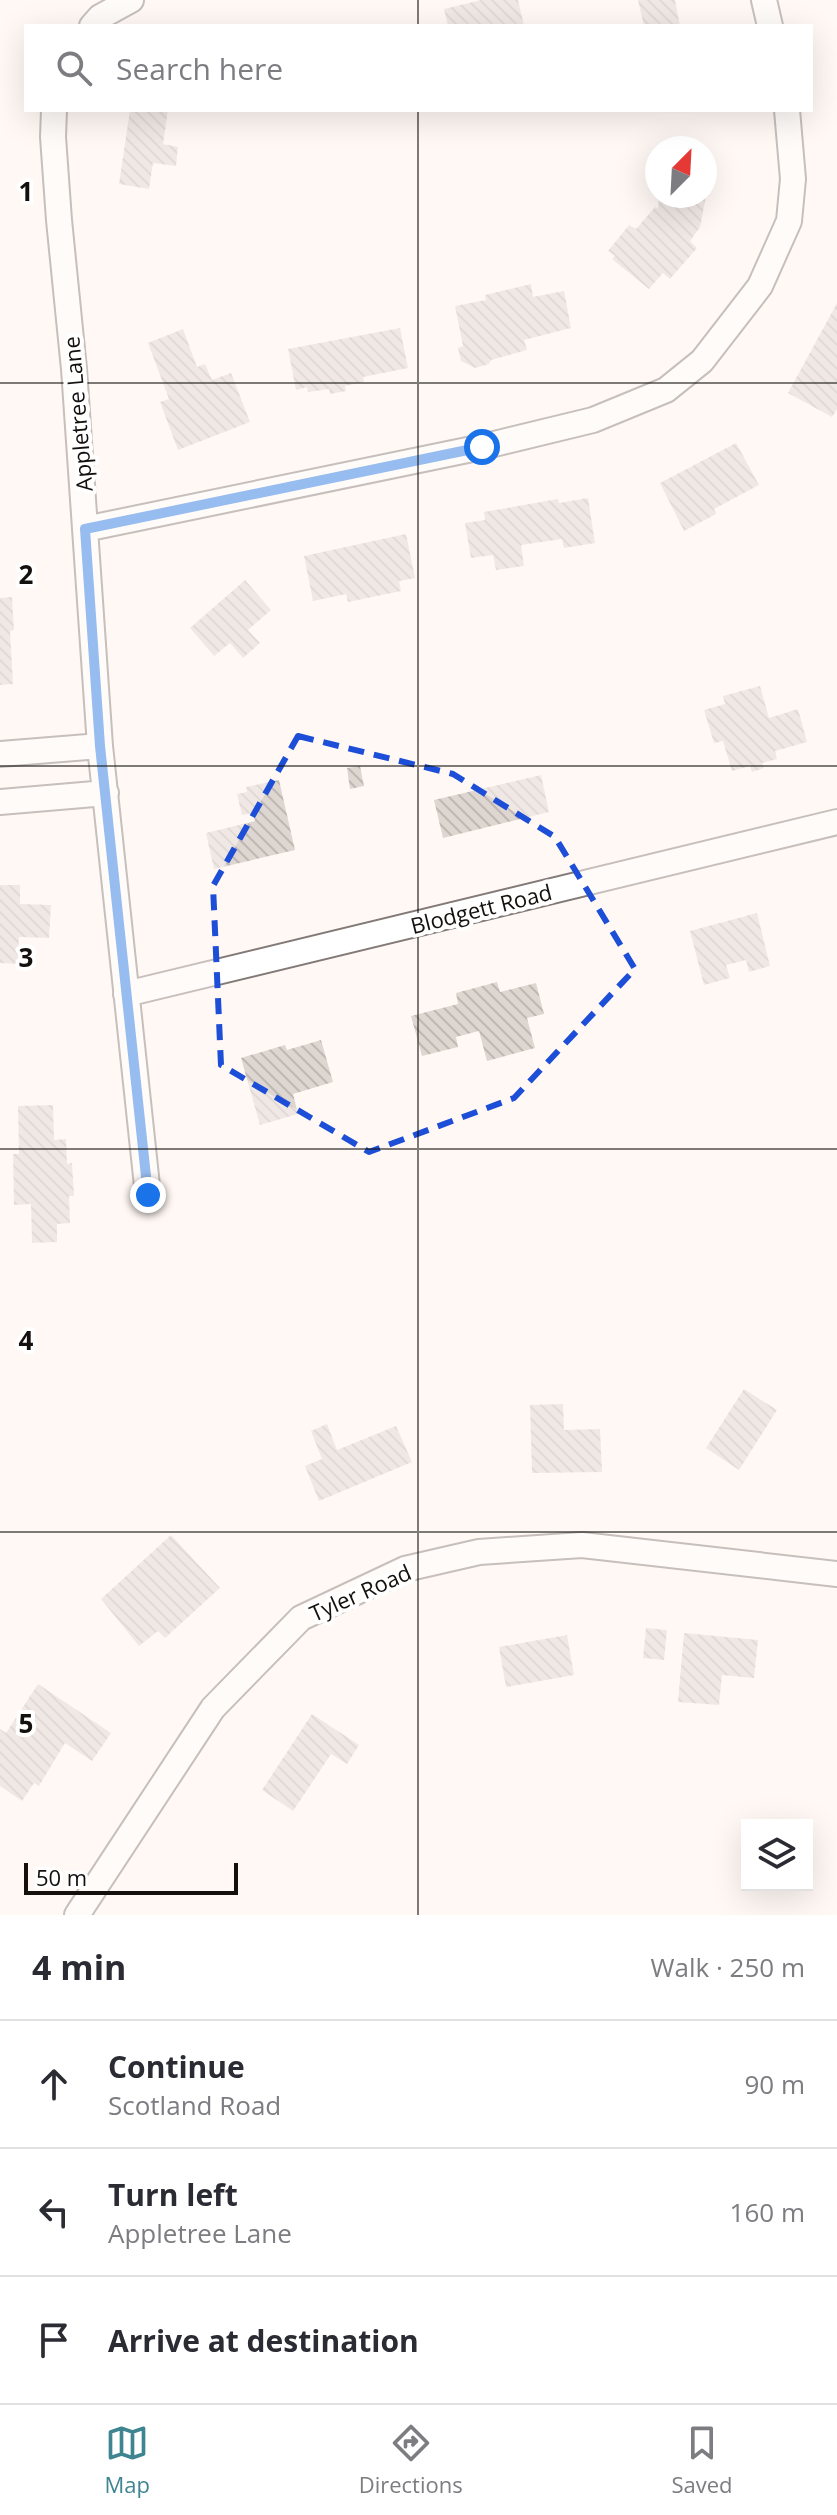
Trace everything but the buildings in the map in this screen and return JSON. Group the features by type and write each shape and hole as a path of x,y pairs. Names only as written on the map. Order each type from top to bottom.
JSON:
{"street":[{"path":"94,24 100,17 131,0"},
{"path":"764,0 770,24"},
{"name":"Appletree Lane","path":"54,112 59,220 100,746 148,1195"},
{"path":"85,529 593,420 666,390 702,361 760,286 789,221 793,179 787,112"},
{"path":"0,754 100,746"},
{"path":"0,802 106,793"},
{"name":"Blodgett Road","path":"126,994 837,822"},
{"name":"Tyler Road","path":"77,1915 213,1708 301,1618 405,1569 479,1552 582,1545 837,1574"}],"highlighted area":[{"path":"298,736 453,774 555,837 635,969 514,1098 369,1152 221,1065 213,886"}],"route":[{"path":"148,1195 100,746 85,529 482,447"}]}
